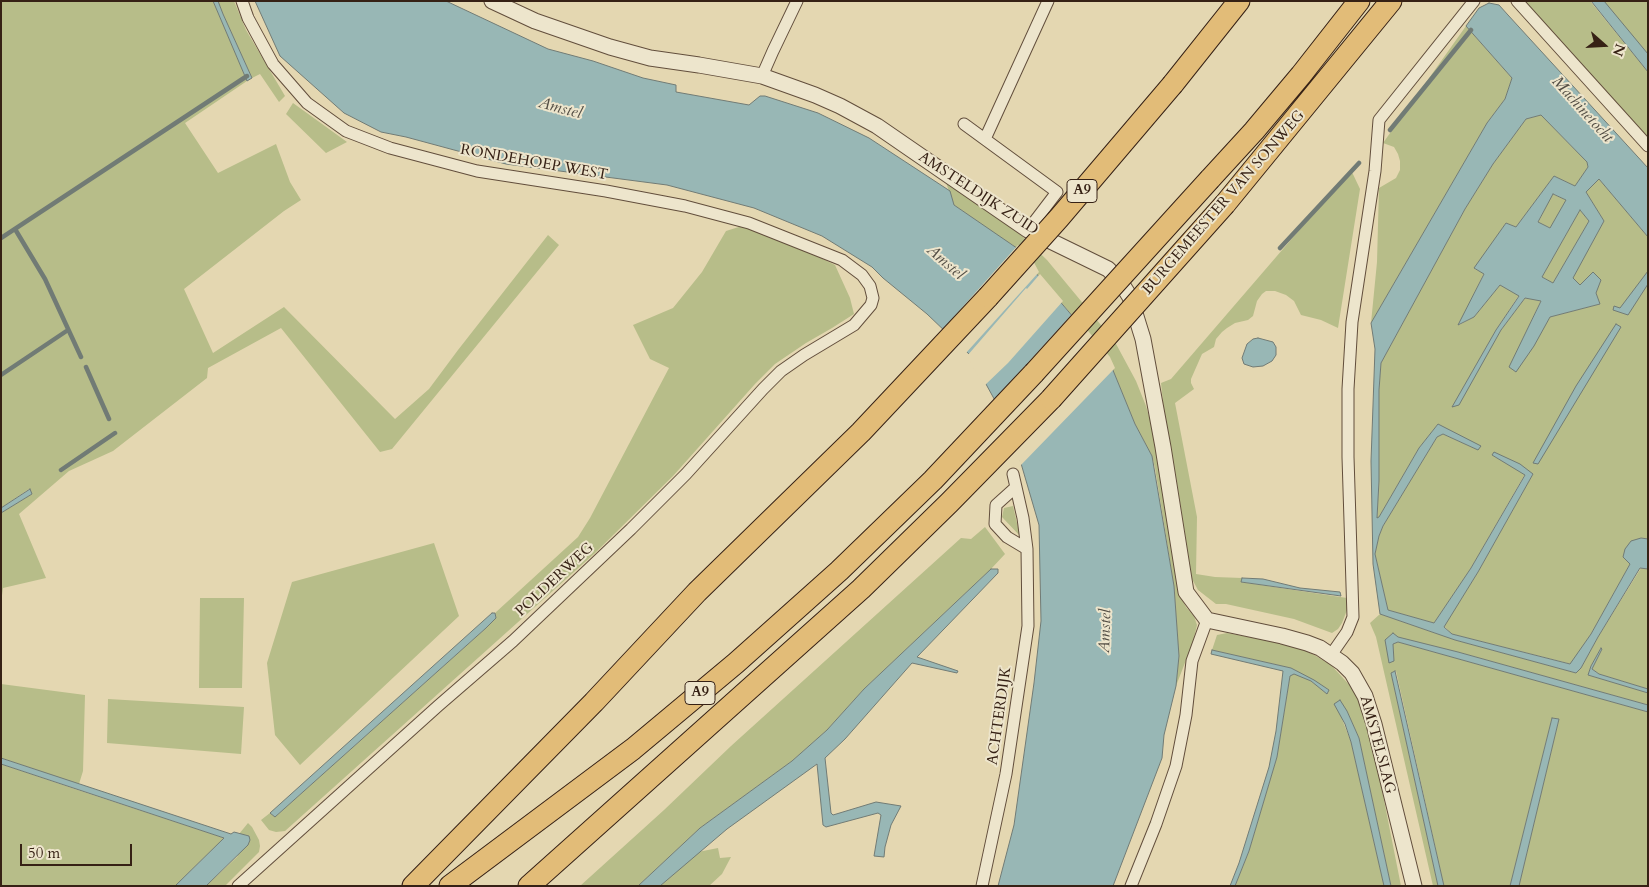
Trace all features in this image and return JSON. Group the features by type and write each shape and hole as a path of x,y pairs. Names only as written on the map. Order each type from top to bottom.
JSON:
{"highway":[{"name":"A9","path":"413,886 594,702 697,592 861,432 940,349 1059,218 1173,84 1239,1"},
{"name":"BURGEMEESTER VAN SONWEG","path":"450,886 633,749 736,663 839,571 933,480 1034,373 1254,131 1301,75 1358,1"},
{"name":"BURGEMEESTER VAN SONWEG","path":"529,886 860,589 949,503 1051,399 1225,204 1391,1"}],"street":[{"name":"RONDEHOEP WEST","path":"242,1 248,18 273,64 307,103 346,131 390,148 476,171 655,200 749,223 842,260 862,275 870,286"},
{"name":"AMSTELDIJK ZUID","path":"492,1 535,21 610,47 650,58 762,76 823,99 877,126 1028,230 1108,269 1120,281 1130,297 1144,339 1186,592 1207,620"},
{"path":"762,76 797,1"},
{"path":"985,139 1048,1"},
{"path":"1331,655 1347,632 1353,617 1348,457 1349,370 1352,322 1375,171 1379,120 1474,1"},
{"path":"1517,1 1648,146"},
{"path":"964,124 1057,192 1028,230"},
{"name":"POLDERWEG","path":"238,886 513,641 686,474 763,388 804,355 854,325 871,305 873,298 870,286"},
{"name":"ACHTERDIJK","path":"982,886 1006,774 1028,626 1027,549 1023,518 1013,474"},
{"path":"1016,487 996,505 994,524 1007,537 1027,549"},
{"path":"1131,886 1156,824 1176,766 1186,715 1192,661 1207,620"},
{"name":"AMSTELSLAG","path":"1207,620 1314,645 1342,663 1352,673 1365,696 1374,724 1414,886"}],"green space":[{"path":"1,1 213,1 247,81 185,123 218,173 276,144 290,182 301,200 284,211 184,289 213,353 284,307 395,419 429,389 548,235 559,245 392,449 380,452 281,328 208,368 207,378 113,451 69,471 19,514 46,578 3,588 1,603 1,513 32,494 29,489 1,508"},
{"path":"218,1 234,1 246,30 285,96 279,102 260,74 252,78"},
{"path":"1523,1 1590,1 1648,72 1648,138"},
{"path":"1598,1 1648,1 1648,59"},
{"path":"1466,26 1512,78 1505,99 1487,123 1371,323 1377,262 1379,188 1396,178 1400,170 1400,161 1394,147 1383,143"},
{"path":"293,103 347,142 326,153 286,114"},
{"path":"1541,115 1587,162 1588,167 1575,186 1554,176 1516,227 1506,223 1475,269 1484,273 1459,325 1474,317 1500,285 1519,295 1496,330 1453,406 1501,330 1525,298 1541,300 1510,367 1527,355 1550,317 1600,304 1596,293 1593,272 1580,285 1572,278 1604,221 1586,192 1599,179 1648,237 1648,539 1641,538 1630,564 1591,634 1571,664 1452,634 1444,626 1478,572 1533,474 1492,455 1525,474 1471,568 1434,623 1388,610 1375,554 1383,526 1437,437 1443,434 1478,450 1438,424 1419,448 1377,519 1381,363 1465,209 1493,164 1526,119"},
{"path":"1351,170 1360,189 1338,328 1321,320 1301,315 1294,301 1286,295 1275,291 1266,291 1257,301 1253,316 1248,320 1235,323 1227,328 1216,339 1214,347 1202,354 1191,379 1194,389 1175,403 1197,517 1196,574 1242,578 1241,582 1347,598 1347,610 1342,623 1332,633 1294,619 1226,604 1216,604 1198,590 1192,579 1165,421 1161,383 1171,379"},
{"path":"945,180 1021,235 1047,260 1115,342 1136,381 1157,443 1179,593 1186,607 1194,616 1197,625 1193,642 1176,686 1179,656 1174,586 1155,468 1152,456 1135,424 1108,358 1013,245 954,205"},
{"path":"1552,194 1566,200 1551,228 1538,223"},
{"path":"1580,210 1589,221 1553,283 1542,277"},
{"path":"742,226 835,265 850,298 854,314 775,364 673,476 594,554 285,831 276,832 269,830 261,820 270,813 275,817 486,628 496,618 495,613 578,537 590,518 669,368 650,359 633,325 673,308 702,272 726,231"},
{"path":"1013,506 1020,536 1002,517 1004,508"},
{"path":"985,527 1005,554 864,689 827,730 792,761 700,828 638,886 580,886 731,746 961,538 971,539"},
{"path":"434,543 459,616 300,765 275,735 267,663 292,582"},
{"path":"1641,568 1648,569 1648,689 1599,674 1592,669 1601,648 1588,675 1648,693 1648,705 1397,637 1393,633 1386,640 1394,661 1393,644 1398,642 1648,712 1648,886 1519,886 1559,719 1552,718 1510,886 1444,886 1396,671 1391,673 1438,886 1433,886 1376,637 1370,623 1380,614 1455,640 1576,673 1581,668"},
{"path":"200,598 244,598 242,688 199,688"},
{"path":"1227,633 1296,646 1331,665 1355,691 1368,729 1379,775 1401,886 1391,886 1359,738 1347,711 1342,719 1351,742 1384,886 1235,886 1249,851 1277,757 1290,676 1294,673 1311,681 1326,693 1329,690 1291,668 1212,650 1217,635"},
{"path":"1,684 85,695 83,771 79,784 1,758"},
{"path":"108,699 244,707 241,754 107,743"},
{"path":"1,764 224,838 175,886 1,886"},
{"path":"248,823 259,840 259,852 225,886 206,886 237,857 249,836 239,834"},
{"path":"718,848 720,858 731,857 722,874 709,886 660,886 698,852"}],"water":[{"path":"213,1 218,1 252,78 247,81"},
{"name":"Amstel","path":"255,1 446,1 548,49 593,61 643,78 676,85 676,92 749,105 760,96 765,96 818,113 869,138 950,191 954,205 1027,255 1035,272 1108,358 1135,424 1152,456 1174,586 1179,656 1176,686 1164,735 1162,758 1113,886 998,886 1014,825 1034,683 1041,621 1039,525 1020,460 1020,446 970,355 927,314 872,267 822,236 754,208 667,185 506,164 381,132 344,113 280,56"},
{"path":"1591,1 1604,1 1648,54 1648,72"},
{"name":"Machinetocht","path":"1489,3 1499,5 1648,168 1648,237 1599,179 1586,192 1604,221 1573,278 1580,285 1593,272 1601,280 1596,293 1600,304 1550,317 1534,346 1516,372 1509,367 1541,301 1525,298 1501,330 1459,405 1452,407 1496,330 1519,296 1500,285 1474,317 1458,325 1484,274 1474,268 1506,223 1516,227 1554,176 1575,186 1588,167 1587,162 1541,115 1526,119 1493,164 1465,209 1381,363 1377,518 1419,448 1438,424 1481,446 1478,450 1443,434 1437,437 1383,526 1375,554 1388,610 1434,623 1471,568 1525,475 1492,455 1494,452 1520,464 1533,474 1478,572 1444,627 1452,634 1570,664 1591,634 1630,564 1623,557 1625,549 1631,541 1641,538 1648,539 1648,569 1640,568 1581,668 1576,673 1455,640 1380,614 1373,564 1371,461 1375,349 1371,323 1487,123 1505,99 1512,78 1466,26 1479,8","holes":["1553,194 1566,200 1550,228 1538,222","1580,210 1589,221 1553,283 1542,277"]},
{"path":"1648,271 1648,284 1628,315 1613,310 1614,306 1620,308"},
{"path":"1616,324 1621,327 1538,464 1533,463 1576,386"},
{"path":"1258,338 1273,342 1276,347 1276,355 1272,361 1263,366 1253,367 1244,364 1242,358 1247,344 1253,339"},
{"path":"30,489 32,494 1,513 1,508"},
{"path":"991,569 998,569 998,573 917,657 958,671 957,673 912,663 845,739 825,758 831,813 833,815 876,802 901,806 891,825 884,857 874,856 881,815 878,813 826,827 823,825 817,764 727,829 660,886 638,886 700,828 792,761 827,730 864,689"},
{"path":"1242,578 1263,579 1300,588 1340,592 1341,596 1241,582"},
{"path":"492,613 495,613 496,618 486,628 275,817 270,813"},
{"path":"1393,633 1398,637 1648,705 1648,712 1398,642 1393,644 1394,661 1389,663 1385,640"},
{"path":"1601,648 1592,669 1599,674 1648,689 1648,693 1588,675"},
{"path":"1212,650 1291,668 1329,690 1327,694 1311,681 1294,674 1290,676 1277,757 1249,851 1235,886 1230,886 1269,767 1276,731 1283,671 1211,654"},
{"path":"1395,671 1444,886 1438,886 1391,673"},
{"path":"1340,700 1359,738 1391,886 1384,886 1351,742 1345,724 1334,704"},
{"path":"1552,718 1559,719 1519,886 1510,886"},
{"path":"1,758 231,834 234,832 249,836 250,840 248,845 206,886 175,886 224,838 1,764"}],"pier":[{"path":"1018,245 1029,253 1039,272 965,354 941,331"},
{"path":"1040,274 1063,301 1008,363 984,386 967,356"},
{"path":"1073,313 1110,357 1115,368 1020,466 1017,447 992,402"}],"waterway":[{"path":"1390,130 1471,30"},
{"path":"1,238 247,76"},
{"path":"1280,248 1359,163"},
{"path":"15,229 45,279 81,357"},
{"path":"1,375 68,330"},
{"path":"86,367 109,419"},
{"path":"61,470 115,433"}]}
